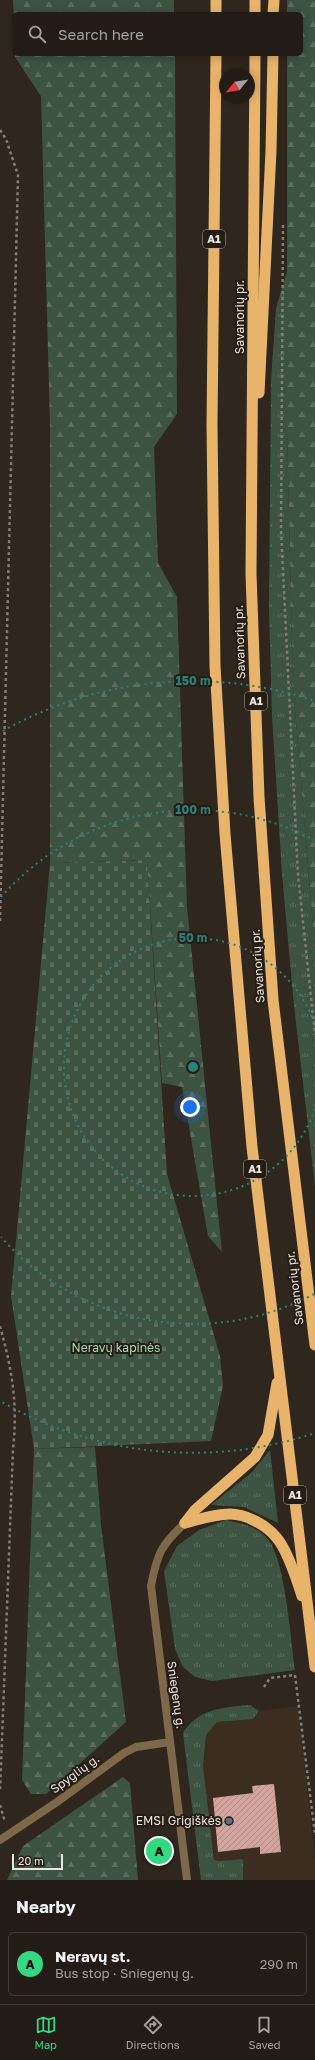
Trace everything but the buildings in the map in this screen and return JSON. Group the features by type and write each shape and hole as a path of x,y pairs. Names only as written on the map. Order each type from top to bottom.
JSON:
{"highway":[{"path":"216,0 216,12"},
{"path":"255,0 255,12"},
{"path":"273,12 274,0"},
{"name":"A1","path":"216,56 212,425 215,666 225,834 252,1147 315,1667"},
{"name":"Savanorių pr.","path":"255,56 251,574 259,797 273,1000 315,1345"},
{"path":"251,574 271,150 273,56"},
{"path":"185,1523 195,1510 255,1457 268,1435 280,1370"},
{"path":"185,1523 209,1516 231,1514 247,1517 263,1526 277,1537 295,1574 310,1620"}],"street":[{"name":"Sniegenų g.","path":"185,1523 166,1541 155,1565 151,1586 187,1880"},
{"name":"Spyglių g.","path":"0,1840 57,1802 124,1753 136,1747 170,1742"}],"path":[{"path":"0,130 6,139 18,175 0,921"},
{"path":"283,219 281,530 298,875 315,1035"},
{"path":"0,1326 11,1369 16,1421 13,1449 0,1792"},
{"path":"264,1687 270,1678 294,1675 315,1834"},
{"path":"0,1805 3,1819 10,1834"}],"shaded area":[{"path":"298,1706 315,1860 315,1880 243,1880 243,1859 214,1860 203,1766 206,1735 217,1722 253,1719 259,1711"}],"green space":[{"path":"13,0 174,0 174,12 14,12"},
{"path":"287,0 315,0 315,950 293,684 287,431 287,56 303,56 303,12 287,12"},
{"path":"175,56 177,414 154,447 158,563 177,597 187,907 222,1252 208,1236 182,1087 162,1083 147,860 50,863 50,424 41,96 15,57"},
{"path":"287,272 287,431 293,684 315,950 315,1186 294,1006 282,874 272,716 269,609 271,380 276,308"},
{"name":"Neravų kapinės","path":"147,860 167,1174 220,1356 223,1386 211,1441 34,1449 11,1296 50,863"},
{"path":"95,1447 101,1525 126,1722 46,1794 31,1794 22,1780 34,1449"},
{"path":"270,1450 278,1523 244,1507 211,1505 251,1473"},
{"path":"226,1520 258,1530 267,1538 273,1548 283,1580 295,1670 212,1681 195,1677 183,1667 175,1649 164,1571 177,1546 199,1530"},
{"path":"250,1705 259,1711 253,1719 217,1722 206,1735 203,1766 214,1860 243,1859 243,1880 201,1880 183,1733 189,1725 203,1714 221,1708"},
{"path":"123,1777 130,1783 138,1880 7,1880 23,1846"}],"place":[{"name":"EMSI Grigiškės","path":"229,1821"},
{"name":"Neravų st.","path":"159,1851"}]}
